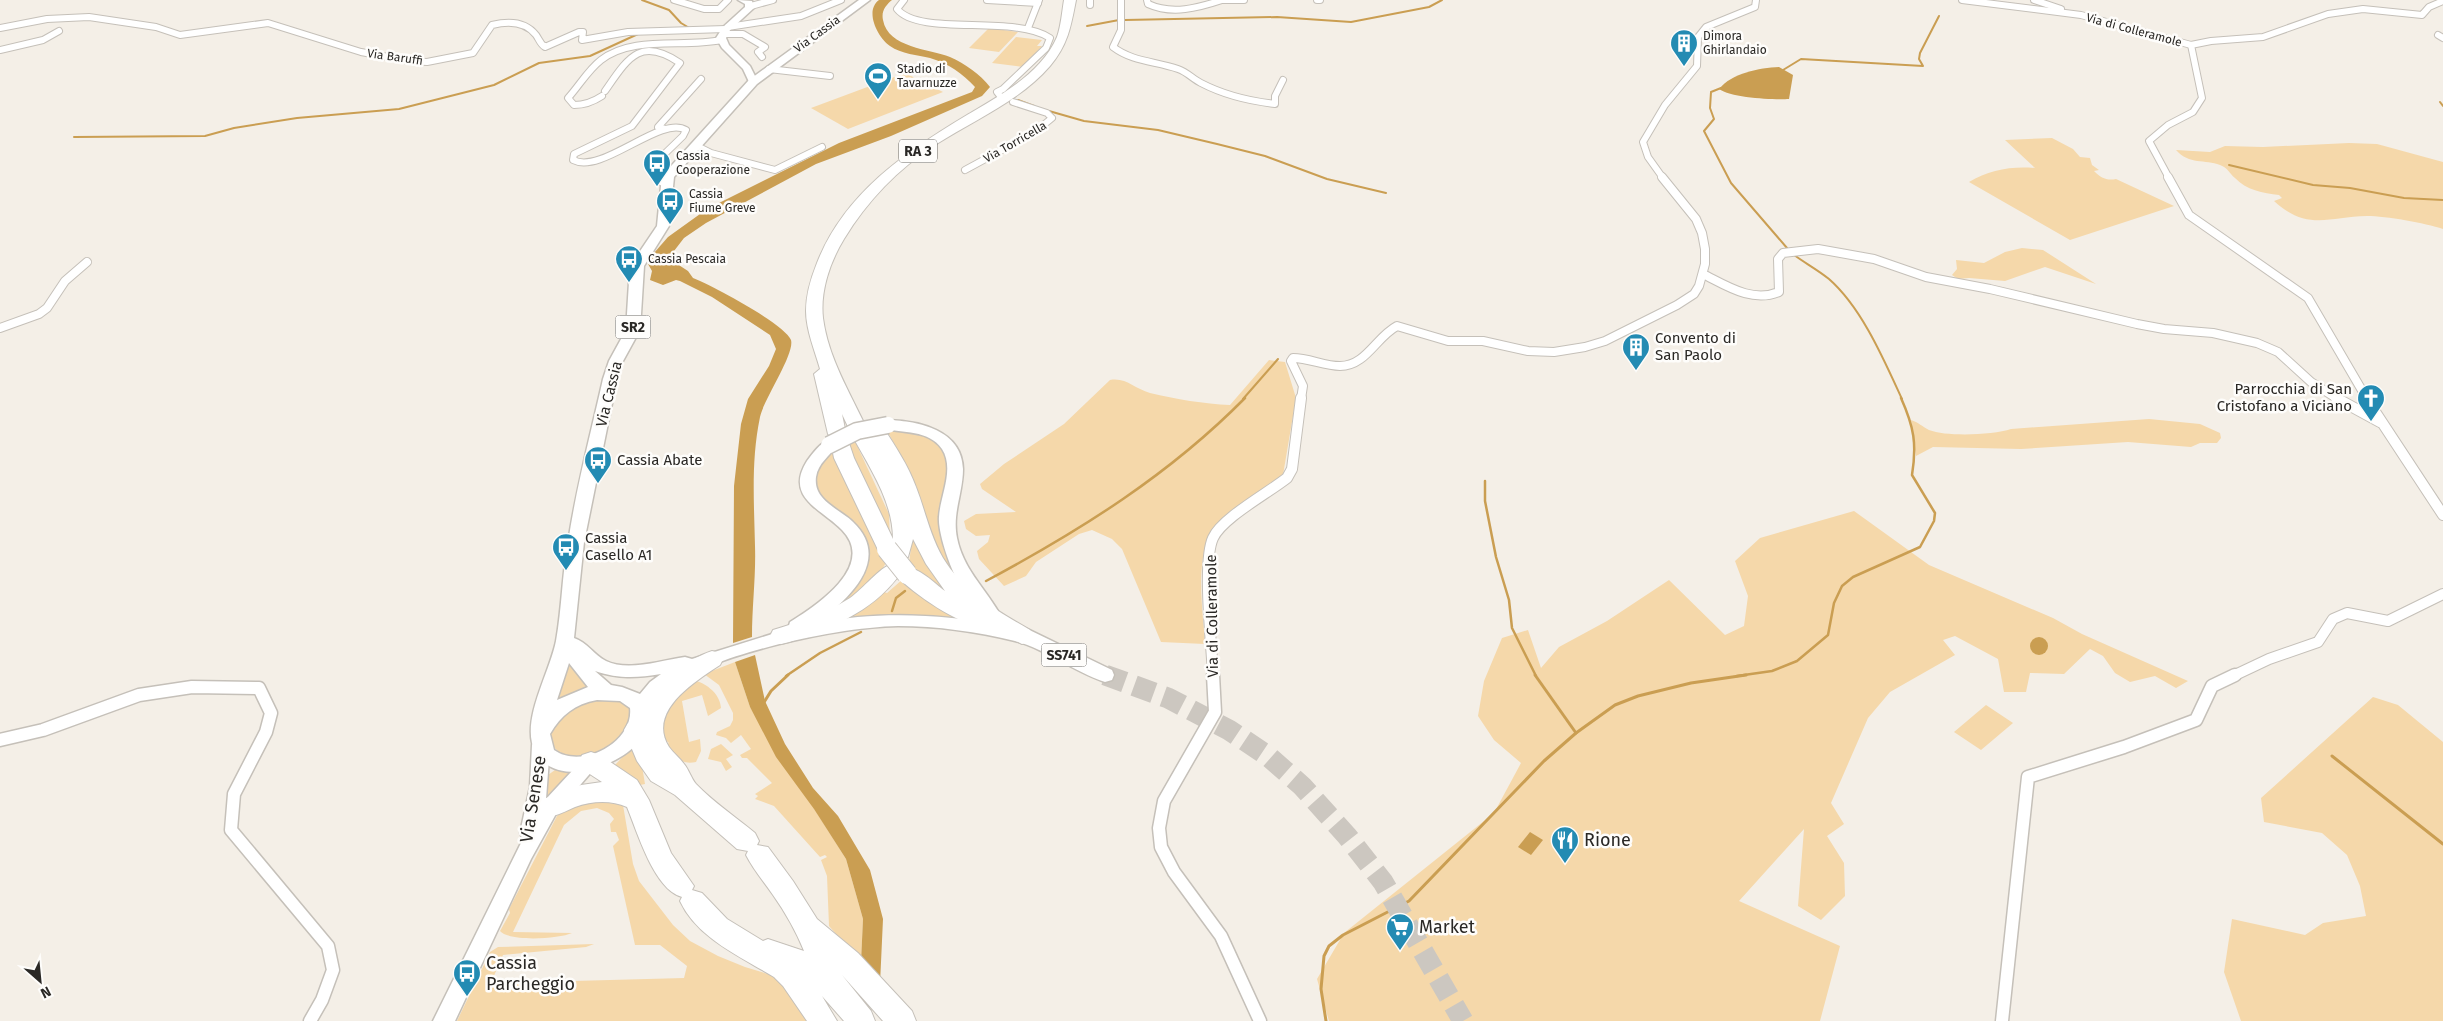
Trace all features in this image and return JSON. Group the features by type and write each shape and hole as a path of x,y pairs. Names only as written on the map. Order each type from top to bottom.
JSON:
{"highway":[{"name":"RA 3","path":"897,561 904,542 902,522 870,428 829,369 816,326 814,309 818,280 830,249 854,211 883,179 906,159 1016,91 1046,63 1063,37 1070,0"},
{"name":"RA 3","path":"822,342 826,288 839,248 868,202 904,168 1024,92 1054,64 1070,37 1085,2"},
{"path":"822,342 823,377 835,441 860,494 897,561 958,611 1022,636"},
{"path":"870,428 887,448 903,478 926,545 941,571 966,600 982,614 1022,636"},
{"path":"782,636 818,624 850,609 875,591 897,561"},
{"path":"684,788 679,774 656,748 653,737 656,711 660,700 671,688 712,659"},
{"path":"638,720 645,754 660,774 669,781 684,788 753,848 807,926 848,962 902,1021"},
{"path":"590,762 628,787 637,800 655,846 687,894 718,928 784,968 793,977 820,1016"},
{"path":"550,807 581,794 597,792 625,794 637,800"},
{"path":"807,926 821,971 861,1021"},
{"path":"755,949 785,954 821,971"}],"main road":[{"name":"Via Cassia","path":"542,737 543,715 562,655 571,603 580,521 610,379 616,361 633,330 637,266 663,226 666,184 670,173 757,73 865,0"},
{"path":"750,2 749,10 740,22 724,33 757,73"},
{"path":"782,636 816,615 841,595 851,582 859,560 858,542 850,528 827,511 809,491 808,472 813,462 835,441 857,432 870,428 920,427 932,432 951,451 955,461 947,527 958,567 968,586 989,611 1022,636"},
{"name":"Via Cassia","path":"571,603 574,657 580,666 608,691 630,697 638,720"},
{"path":"638,720 654,689 663,682 712,659 782,636 896,620 942,622 1022,636"},
{"name":"SS741","path":"1022,636 1105,675"},
{"path":"574,645 593,663 609,670 628,673 712,659"},
{"path":"542,737 549,718 560,707 589,693 608,691 685,664"},
{"name":"SR2","path":"542,737 547,755 558,762 573,764 590,762 606,757 623,746 638,720"},
{"name":"Via Senese","path":"524,854 539,786 542,737"},
{"name":"Via Senese","path":"444,1021 524,854 550,807 590,762"}],"street":[{"path":"674,0 704,8 719,9 728,0"},
{"path":"750,2 773,0"},
{"path":"740,22 801,16 841,0"},
{"path":"904,0 897,9 902,15 937,23 1028,28 1046,33 1050,38 1046,48 997,92 1001,97"},
{"path":"988,0 1039,2 1028,28"},
{"path":"1121,0 1121,30 1113,47 1119,53 1182,71 1200,83 1225,93 1266,103 1275,104 1275,96 1283,80"},
{"path":"1147,0 1148,4 1155,7 1173,9 1222,0 1244,0"},
{"name":"Via di Colleramole","path":"1260,1021 1221,936 1174,872 1161,848 1159,828 1164,801 1215,712 1208,567 1213,538 1234,515 1276,487 1287,478 1292,469 1303,386 1291,361 1293,358 1300,357 1339,366 1349,366 1372,350 1390,328 1398,326 1454,341 1483,341 1537,352 1566,351 1612,338 1638,322 1685,302 1695,294 1703,274 1705,248 1696,219 1687,204 1651,162 1643,142 1665,105 1697,66 1700,60 1696,46 1700,32 1706,27 1755,7 1756,0"},
{"name":"Via di Colleramole","path":"1962,0 2081,16 2191,45 2211,41 2263,37 2328,14 2363,9 2422,15 2429,7 2443,2"},
{"path":"2034,0 2081,16"},
{"name":"Via Baruffi","path":"0,27 64,17 102,18 156,27 180,35 268,23 361,52 427,62 473,53 492,25 510,21 529,27 539,37 542,46 546,48 579,32 583,32 582,40 628,32 724,33"},
{"path":"0,50 43,40 59,31"},
{"path":"666,184 656,178 651,167 683,136 686,130 675,127 665,129 597,160 576,162 573,160 574,154 632,126 680,63 660,51 643,51 632,58 604,93 594,102 574,105 569,102 568,98 604,58 633,46 648,43 700,45 724,33 742,32 765,47 758,52 762,57"},
{"path":"2191,45 2193,52 2192,64 2202,98 2193,112 2168,126 2149,141 2152,147 2189,215 2308,298 2380,422 2443,515"},
{"name":"Via Cassia","path":"757,73 830,76"},
{"path":"665,129 658,127 701,79"},
{"name":"Via Torricella","path":"966,170 1035,132 1052,118 1047,113 1014,102"},
{"path":"695,145 711,153 775,170 822,147"},
{"path":"1703,274 1750,295 1764,298 1779,292 1778,259 1783,253 1805,248 1818,249 1874,259 1926,277 1990,289 2137,324 2234,337 2257,343 2278,352 2311,382 2380,422"},
{"path":"0,328 39,314 47,308 66,281 87,262"},
{"path":"2002,1021 2028,776 2124,747 2196,720 2212,686 2270,659 2318,642 2333,619 2347,612 2388,621 2443,594"},
{"path":"0,740 58,725 139,695 192,687 259,688 271,713 266,732 234,794 231,830 328,946 334,970 322,1000 310,1021"}],"shaded area":[{"path":"879,0 892,0 884,8 883,20 886,29 893,36 911,46 950,57 977,74 990,87 982,96 891,136 816,164 706,223 684,238 674,251 671,260 688,271 693,278 730,296 762,315 786,333 791,340 791,347 784,366 760,417 757,433 754,481 755,557 752,637 733,643 734,486 741,424 748,399 769,366 776,349 770,335 712,297 680,281 676,280 663,285 650,280 652,271 648,264 654,253 668,237 707,209 839,143 972,92 975,87 949,66 937,60 899,51 885,42 877,31 873,17 875,5"},
{"path":"989,28 1018,32 999,52 969,48"},
{"path":"1016,37 1042,40 1037,46 1042,46 1023,67 992,63"},
{"path":"1779,67 1793,75 1789,99 1763,99 1742,96 1719,89 1731,79 1746,72"},
{"name":"Stadio di Tavarnuzze","path":"905,73 943,92 848,129 811,108"},
{"path":"2052,138 2073,149 2080,157 2090,158 2092,165 2099,170 2094,171 2102,177 2110,180 2116,179 2174,206 2070,240 1969,182 1984,174 2000,170 2035,168 2005,140"},
{"path":"2349,143 2377,144 2443,162 2443,229 2426,224 2375,216 2318,220 2297,216 2274,201 2282,198 2279,195 2250,188 2239,182 2223,166 2186,158 2176,150 2210,152 2225,146 2263,147"},
{"path":"2022,248 2043,250 2096,284 2045,267 2005,281 1958,279 1952,275 1957,269 1956,260 1984,263 2005,252"},
{"path":"1269,360 1285,362 1296,398 1283,475 1227,515 1211,532 1202,562 1201,579 1205,644 1161,642 1122,549 1112,539 1092,530 1079,534 1036,562 1026,576 1004,586 979,559 977,551 988,542 990,535 976,536 966,529 964,521 976,514 1016,512 982,489 980,484 1004,464 1064,424 1110,380 1121,380 1150,393 1230,405"},
{"path":"2149,419 2200,424 2220,433 2221,438 2217,443 2200,443 2191,447 2128,442 2021,449 1933,447 1916,456 1911,420 1929,430 1937,432 1970,434 1993,433 2011,429"},
{"path":"886,429 906,430 926,435 941,445 946,453 948,468 943,494 943,527 947,556 953,574 936,553 900,454"},
{"path":"853,437 889,514 890,540 843,441"},
{"path":"833,447 887,561 868,586 826,615 865,555 832,514 818,490 815,479 816,469 821,460"},
{"path":"1854,511 1929,565 2053,618 2082,634 2188,681 2176,688 2155,676 2130,682 2115,673 2103,656 2090,649 2064,674 2030,673 2026,692 2004,692 1998,659 1955,636 1943,640 1955,655 1890,692 1868,718 1831,803 1844,824 1827,836 1844,863 1845,896 1821,920 1798,906 1804,829 1739,901 1840,946 1820,1021 1329,1021 1317,979 1344,933 1494,813 1521,763 1494,740 1478,716 1484,681 1502,638 1528,630 1541,668 1559,647 1607,621 1669,580 1725,635 1744,626 1748,596 1735,561 1760,538"},
{"path":"913,530 958,600 936,591 909,564"},
{"path":"903,579 970,621 840,621 884,592 887,593"},
{"path":"2035,637 2043,637 2048,642 2046,653 2035,655 2030,650 2030,642"},
{"path":"565,647 572,667 590,687 556,702"},
{"path":"755,655 765,701 785,744 813,788 838,816 870,870 883,919 880,984 861,962 863,919 846,859 814,809 776,757 750,707 735,662"},
{"path":"735,662 750,707 846,859 863,919 861,962 829,926 827,876 821,860 827,857 825,855 820,857 774,806 755,799 758,796 755,794 772,783 747,758 742,758 740,755 751,749 741,735 731,743 726,738 716,735 717,732 730,726 733,720 733,713 719,685 704,674"},
{"path":"690,679 710,689 718,697 721,708 708,716 702,695 682,701 689,742 700,739 701,751 696,762 690,763 682,761 675,756 665,745 669,743 663,738 663,714"},
{"path":"2373,697 2398,705 2443,742 2443,1021 2241,1021 2224,972 2232,919 2305,935 2323,923 2366,916 2360,886 2347,855 2322,833 2264,822 2261,798"},
{"path":"589,698 617,699 630,707 632,717 628,727 619,738 593,754 578,756 564,754 556,749 552,743 550,733 552,726 562,714"},
{"path":"1986,705 2013,723 1981,750 1954,732"},
{"path":"721,744 733,755 726,759 732,767 726,771 721,762 708,759 711,749"},
{"path":"633,746 641,760 645,784 640,785 615,765"},
{"path":"555,770 576,772 539,811 548,775"},
{"path":"588,800 623,805 633,864 639,881 673,925 690,941 718,956 781,978 810,1021 457,1021 490,952 498,947 594,944 586,947 503,955 493,978 497,983 684,978 687,966 660,945 635,945 613,846 619,840 616,832 611,832 610,824 614,819 609,813 597,808 581,811 564,825 513,932 572,933 557,937 523,938 513,937 500,931 510,913 509,909 557,816 563,809"},
{"path":"1530,832 1543,840 1531,855 1518,847"}],"waterway":[{"path":"642,0 669,10 681,23 691,29"},
{"path":"1125,20 1277,17 1351,22 1429,7 1442,0"},
{"path":"1783,70 1801,59 1923,66 1919,59 1920,53 1939,16"},
{"path":"1087,26 1119,20"},
{"path":"74,137 205,136 234,128 297,118 399,109 494,85 539,63 590,56 638,34"},
{"path":"1721,88 1711,92 1710,108 1714,119 1704,131 1731,183 1787,248"},
{"path":"1018,100 1034,106"},
{"path":"2440,102 2443,106"},
{"path":"1049,111 1084,121 1158,130 1217,144 1265,156 1327,179 1386,193"},
{"path":"2229,165 2313,185 2350,188 2404,198 2443,200"},
{"path":"1794,255 1829,279 1852,304 1871,335 1902,399"},
{"path":"1243,399 1278,359"},
{"path":"986,581 1056,542 1123,499 1186,452 1245,398"},
{"path":"1737,676 1772,671 1797,661 1828,635 1834,603 1842,586 1853,577 1920,547 1934,521 1935,513 1912,475 1914,454 1912,427 1901,398"},
{"path":"1485,481 1485,501 1496,557 1509,600 1512,628 1536,676"},
{"path":"892,611 896,598 905,591"},
{"path":"786,676 820,653 861,632"},
{"path":"763,704 771,691 788,675"},
{"path":"1535,675 1576,733"},
{"path":"1576,733 1615,705 1638,696 1691,683 1746,675"},
{"path":"1326,1021 1321,989 1324,956 1329,946 1343,935 1409,901 1544,761 1576,733"},
{"path":"2332,756 2443,844"}],"tunnel":[{"path":"1108,676 1105,675 1168,698 1229,730 1268,756 1302,786 1347,836 1383,882 1463,1021"}],"place":[{"name":"Dimora Ghirlandaio","path":"1684,67"},
{"name":"Stadio di Tavarnuzze","path":"878,100"},
{"name":"Cassia Cooperazione","path":"657,187"},
{"name":"Cassia Fiume Greve","path":"670,225"},
{"name":"Cassia Pescaia","path":"629,283"},
{"name":"Convento di San Paolo","path":"1636,371"},
{"name":"Parrocchia di San Cristofano a Viciano","path":"2371,422"},
{"name":"Cassia Abate","path":"598,484"},
{"name":"Cassia Casello A1","path":"566,571"},
{"name":"Rione","path":"1565,864"},
{"name":"Market","path":"1400,951"},
{"name":"Cassia Parcheggio","path":"467,997"}]}
